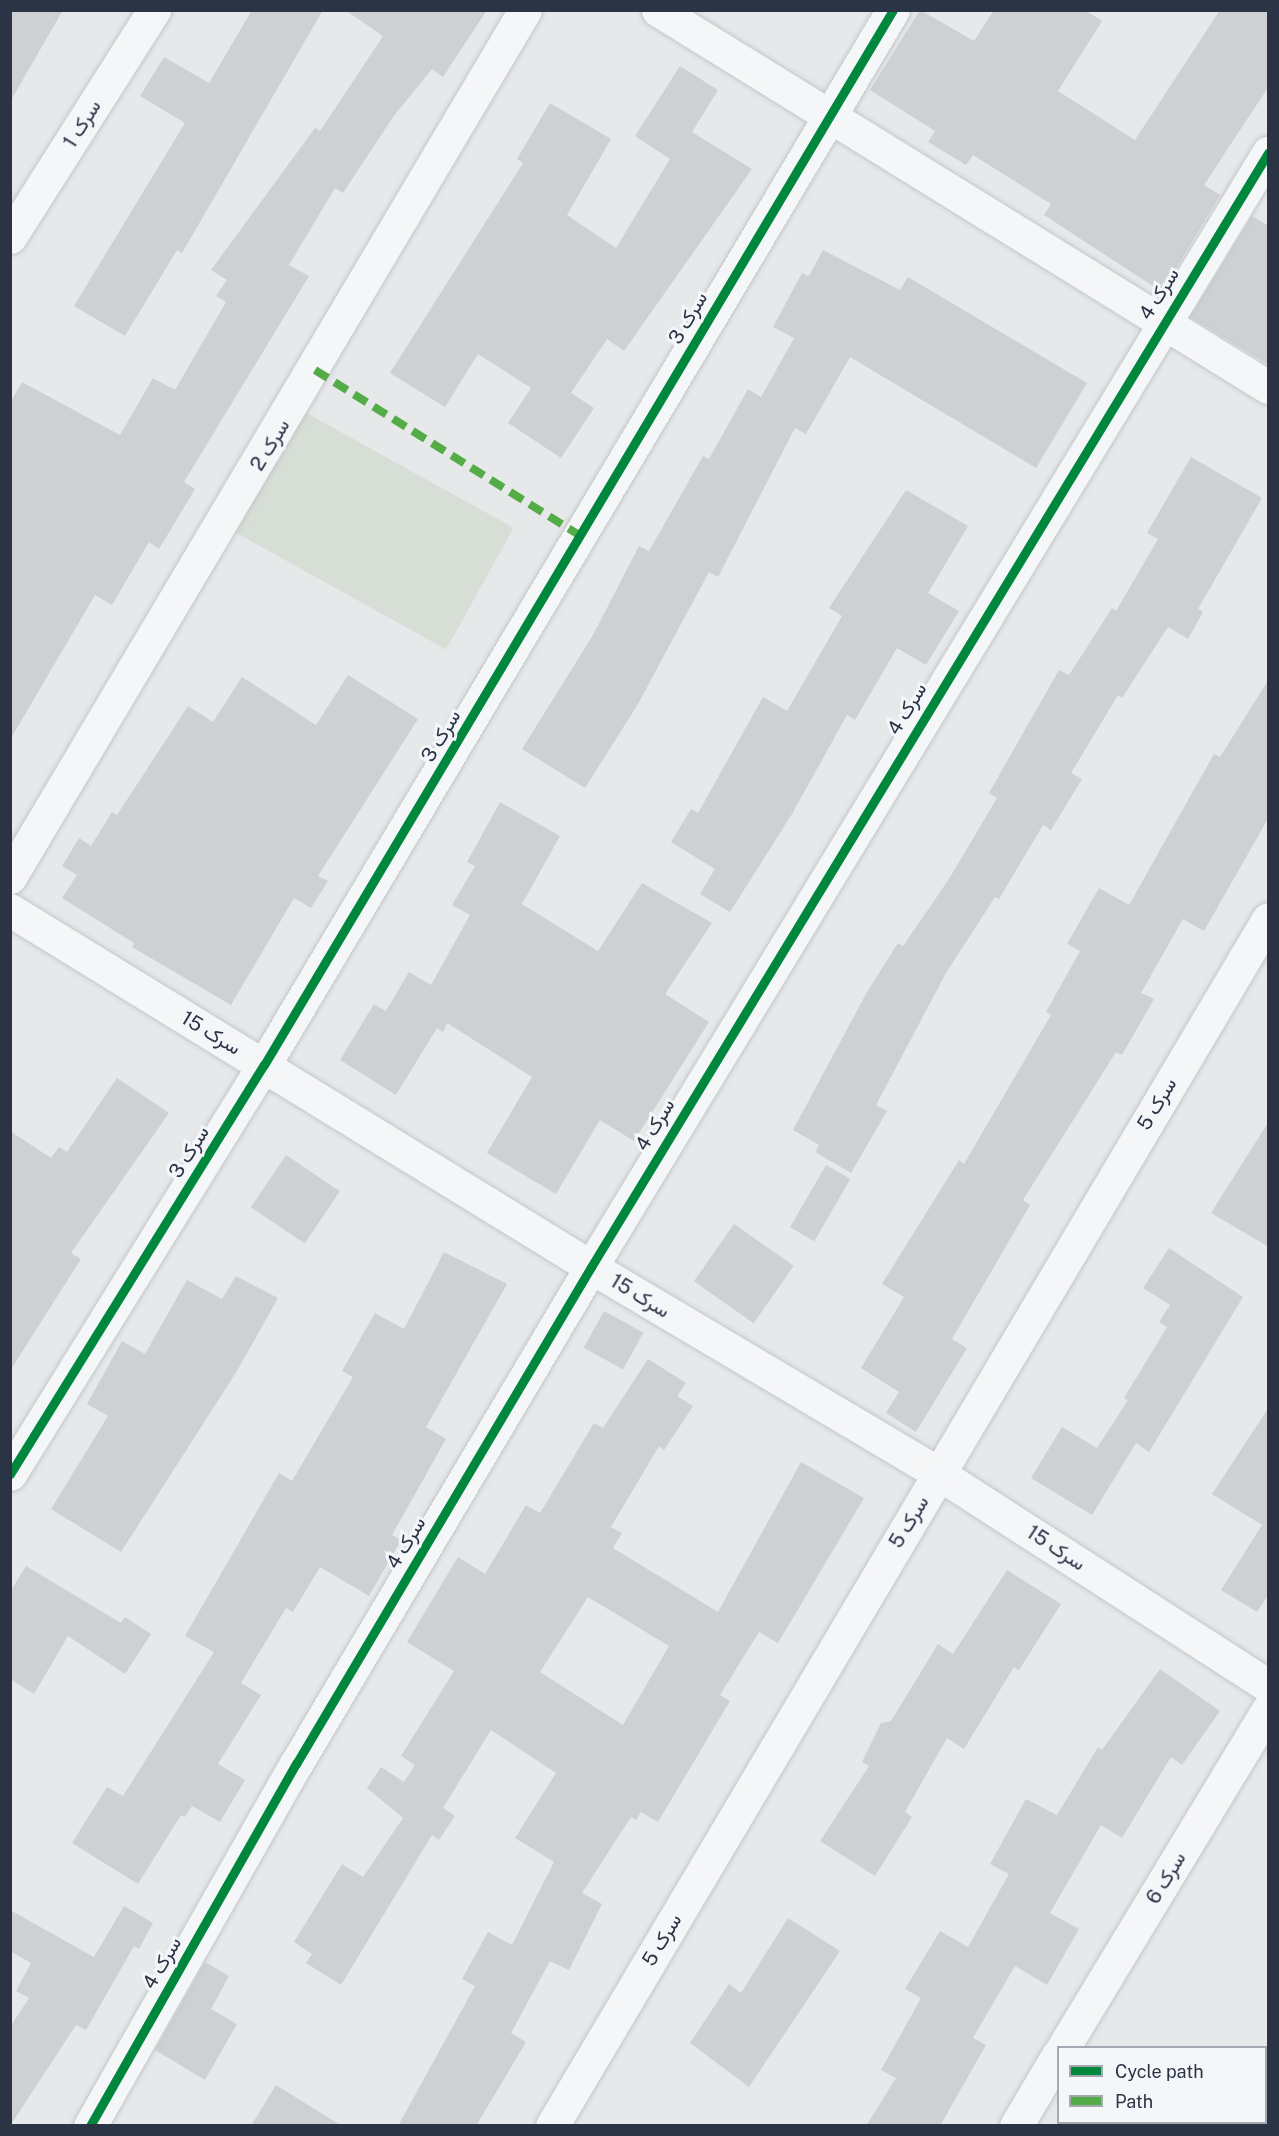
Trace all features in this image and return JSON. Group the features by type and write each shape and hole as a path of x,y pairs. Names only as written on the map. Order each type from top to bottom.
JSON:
{"street":[{"name":"سرک 1","path":"10,237 154,10"},
{"name":"سرک 2","path":"10,877 525,10"},
{"path":"658,10 826,117 1269,387"},
{"name":"سرک 3","path":"10,1474 264,1065 826,117 893,10"},
{"name":"سرک 4","path":"90,2126 296,1764 591,1267 1162,322 1269,153"},
{"name":"سرک 15","path":"10,910 591,1267 938,1473 1269,1686"},
{"name":"سرک 5","path":"552,2126 1269,919"},
{"name":"سرک 6","path":"1064,2046 1269,1709"},
{"path":"1016,2126 1057,2058"}],"shaded area":[{"path":"301,410 514,528 446,649 234,532"}],"building":[{"path":"10,10 63,10 10,102"},
{"path":"252,10 323,10 182,253 177,250 125,336 74,306 185,123 140,96 164,57 209,83"},
{"path":"345,10 487,10 443,77 432,69 393,117 343,193 335,188 289,265 309,276 184,482 195,489 159,549 149,542 112,605 95,595 10,740 10,403 22,382 120,435 153,378 175,390 226,302 216,296 227,280 211,270 315,128 320,131 383,36"},
{"path":"920,10 974,41 994,10 1085,10 1102,21 1058,91 1135,140 1220,10 1269,10 1269,86 1204,185 1220,195 1162,292 1044,215 1051,204 973,155 966,165 928,142 935,131 870,90"},
{"path":"680,66 718,90 692,132 752,169 624,351 607,339 571,393 594,408 561,458 508,423 531,388 478,354 445,407 390,373 523,163 517,159 550,103 611,139 567,215 616,248 670,159 635,136"},
{"path":"1252,216 1269,226 1269,365 1190,317"},
{"path":"823,250 900,290 908,277 1087,383 1036,468 850,357 806,434 795,428 718,577 709,572 638,704 585,788 522,749 593,635 639,546 649,551 703,456 709,459 748,389 761,397 794,338 773,327 802,273 809,276"},
{"path":"1191,457 1262,498 1198,609 1203,612 1188,639 1168,627 1122,698 1118,695 1071,773 1082,779 1051,830 1043,825 999,899 995,897 946,973 876,1105 887,1111 851,1173 815,1152 819,1145 793,1130 867,992 898,943 903,946 949,879 997,798 989,793 1059,670 1069,675 1112,608 1116,611 1158,539 1147,533"},
{"path":"906,490 968,526 928,593 959,611 926,665 897,648 855,720 847,715 792,814 730,912 700,894 715,869 671,842 691,809 698,813 763,697 787,711 842,616 829,608"},
{"path":"348,675 418,719 318,876 328,881 311,908 294,898 231,1005 132,947 134,943 62,898 77,875 62,866 79,838 91,846 112,812 117,815 188,706 213,722 242,677 316,725"},
{"path":"1269,679 1269,817 1204,931 1183,919 1141,993 1154,999 1122,1055 1116,1052 1023,1200 1030,1205 952,1339 967,1348 916,1432 886,1413 899,1392 861,1368 904,1297 882,1284 959,1160 964,1164 1051,1015 1046,1012 1080,951 1067,944 1099,888 1129,905 1214,754 1220,757"},
{"path":"500,802 560,836 522,904 598,951 642,883 712,923 665,994 709,1022 634,1141 600,1120 556,1194 487,1153 532,1077 447,1023 443,1032 437,1028 396,1095 340,1060 374,1004 386,1011 409,972 431,985 470,915 452,905 475,866 467,862"},
{"path":"117,1078 169,1113 71,1253 81,1259 10,1371 10,1131 51,1158 59,1147 67,1152"},
{"path":"1269,1121 1269,1247 1211,1213"},
{"path":"286,1155 340,1191 305,1244 251,1207"},
{"path":"826,1165 850,1179 814,1241 790,1227"},
{"path":"734,1224 794,1266 754,1323 694,1281"},
{"path":"1169,1248 1243,1297 1149,1452 1136,1443 1092,1515 1031,1478 1062,1427 1097,1448 1128,1400 1124,1398 1167,1327 1159,1322 1170,1305 1143,1288"},
{"path":"444,1252 507,1284 426,1427 446,1439 392,1535 401,1540 369,1596 320,1567 293,1612 286,1608 241,1683 261,1695 218,1764 245,1780 220,1822 192,1806 185,1817 181,1815 138,1884 72,1843 107,1787 123,1796 214,1652 185,1636 279,1473 292,1481 353,1377 342,1371 375,1313 404,1329"},
{"path":"236,1276 278,1298 237,1371 121,1552 51,1509 108,1416 87,1404 122,1341 145,1354 187,1280 222,1299"},
{"path":"604,1311 643,1333 623,1370 584,1348"},
{"path":"648,1359 686,1383 677,1396 693,1406 664,1450 659,1446 611,1527 622,1533 613,1548 718,1612 801,1462 864,1498 778,1643 759,1632 720,1695 730,1701 658,1822 641,1812 636,1820 631,1817 582,1893 602,1904 569,1970 550,1961 511,2033 526,2042 476,2126 398,2126 475,1986 462,1979 488,1932 512,1945 554,1862 515,1838 556,1773 491,1730 443,1808 455,1816 439,1840 432,1835 341,1985 306,1963 312,1954 294,1942 342,1864 363,1877 403,1818 367,1788 381,1767 404,1782 415,1765 401,1756 454,1671 407,1642 458,1557 485,1574 526,1505 540,1513 594,1423 603,1428","holes":["588,1597 669,1646 623,1725 540,1672"]},
{"path":"1269,1407 1269,1594 1257,1612 1221,1590 1262,1525 1212,1494"},
{"path":"26,1566 121,1623 125,1617 151,1634 125,1674 68,1636 34,1694 10,1679 10,1592"},
{"path":"1007,1570 1061,1604 1019,1670 1014,1667 964,1749 947,1738 905,1812 912,1817 875,1876 820,1841 869,1766 862,1762 881,1723 891,1721 938,1644 953,1654"},
{"path":"1160,1669 1220,1711 1182,1765 1171,1757 1122,1838 1101,1825 1050,1913 1079,1929 1047,1985 1015,1966 973,2038 986,2045 940,2126 866,2126 896,2078 881,2070 921,1998 905,1989 940,1931 968,1947 1009,1874 990,1864 1026,1799 1057,1815 1098,1747 1102,1750"},
{"path":"124,1906 153,1923 139,1949 134,1946 86,2030 76,2025 10,2126 10,2027 29,1998 16,1991 31,1963 10,1951 10,1910 94,1957"},
{"path":"788,1918 840,1951 749,2087 690,2043 729,1984 741,1993"},
{"path":"205,1962 229,1976 211,2009 237,2024 205,2080 155,2050"},
{"path":"276,2085 342,2126 251,2126"}],"marked path":[{"path":"315,370 581,536"}],"cycle path":[{"path":"10,1474 264,1065 893,10"},
{"path":"90,2126 296,1764 591,1267 1268,153"}]}
